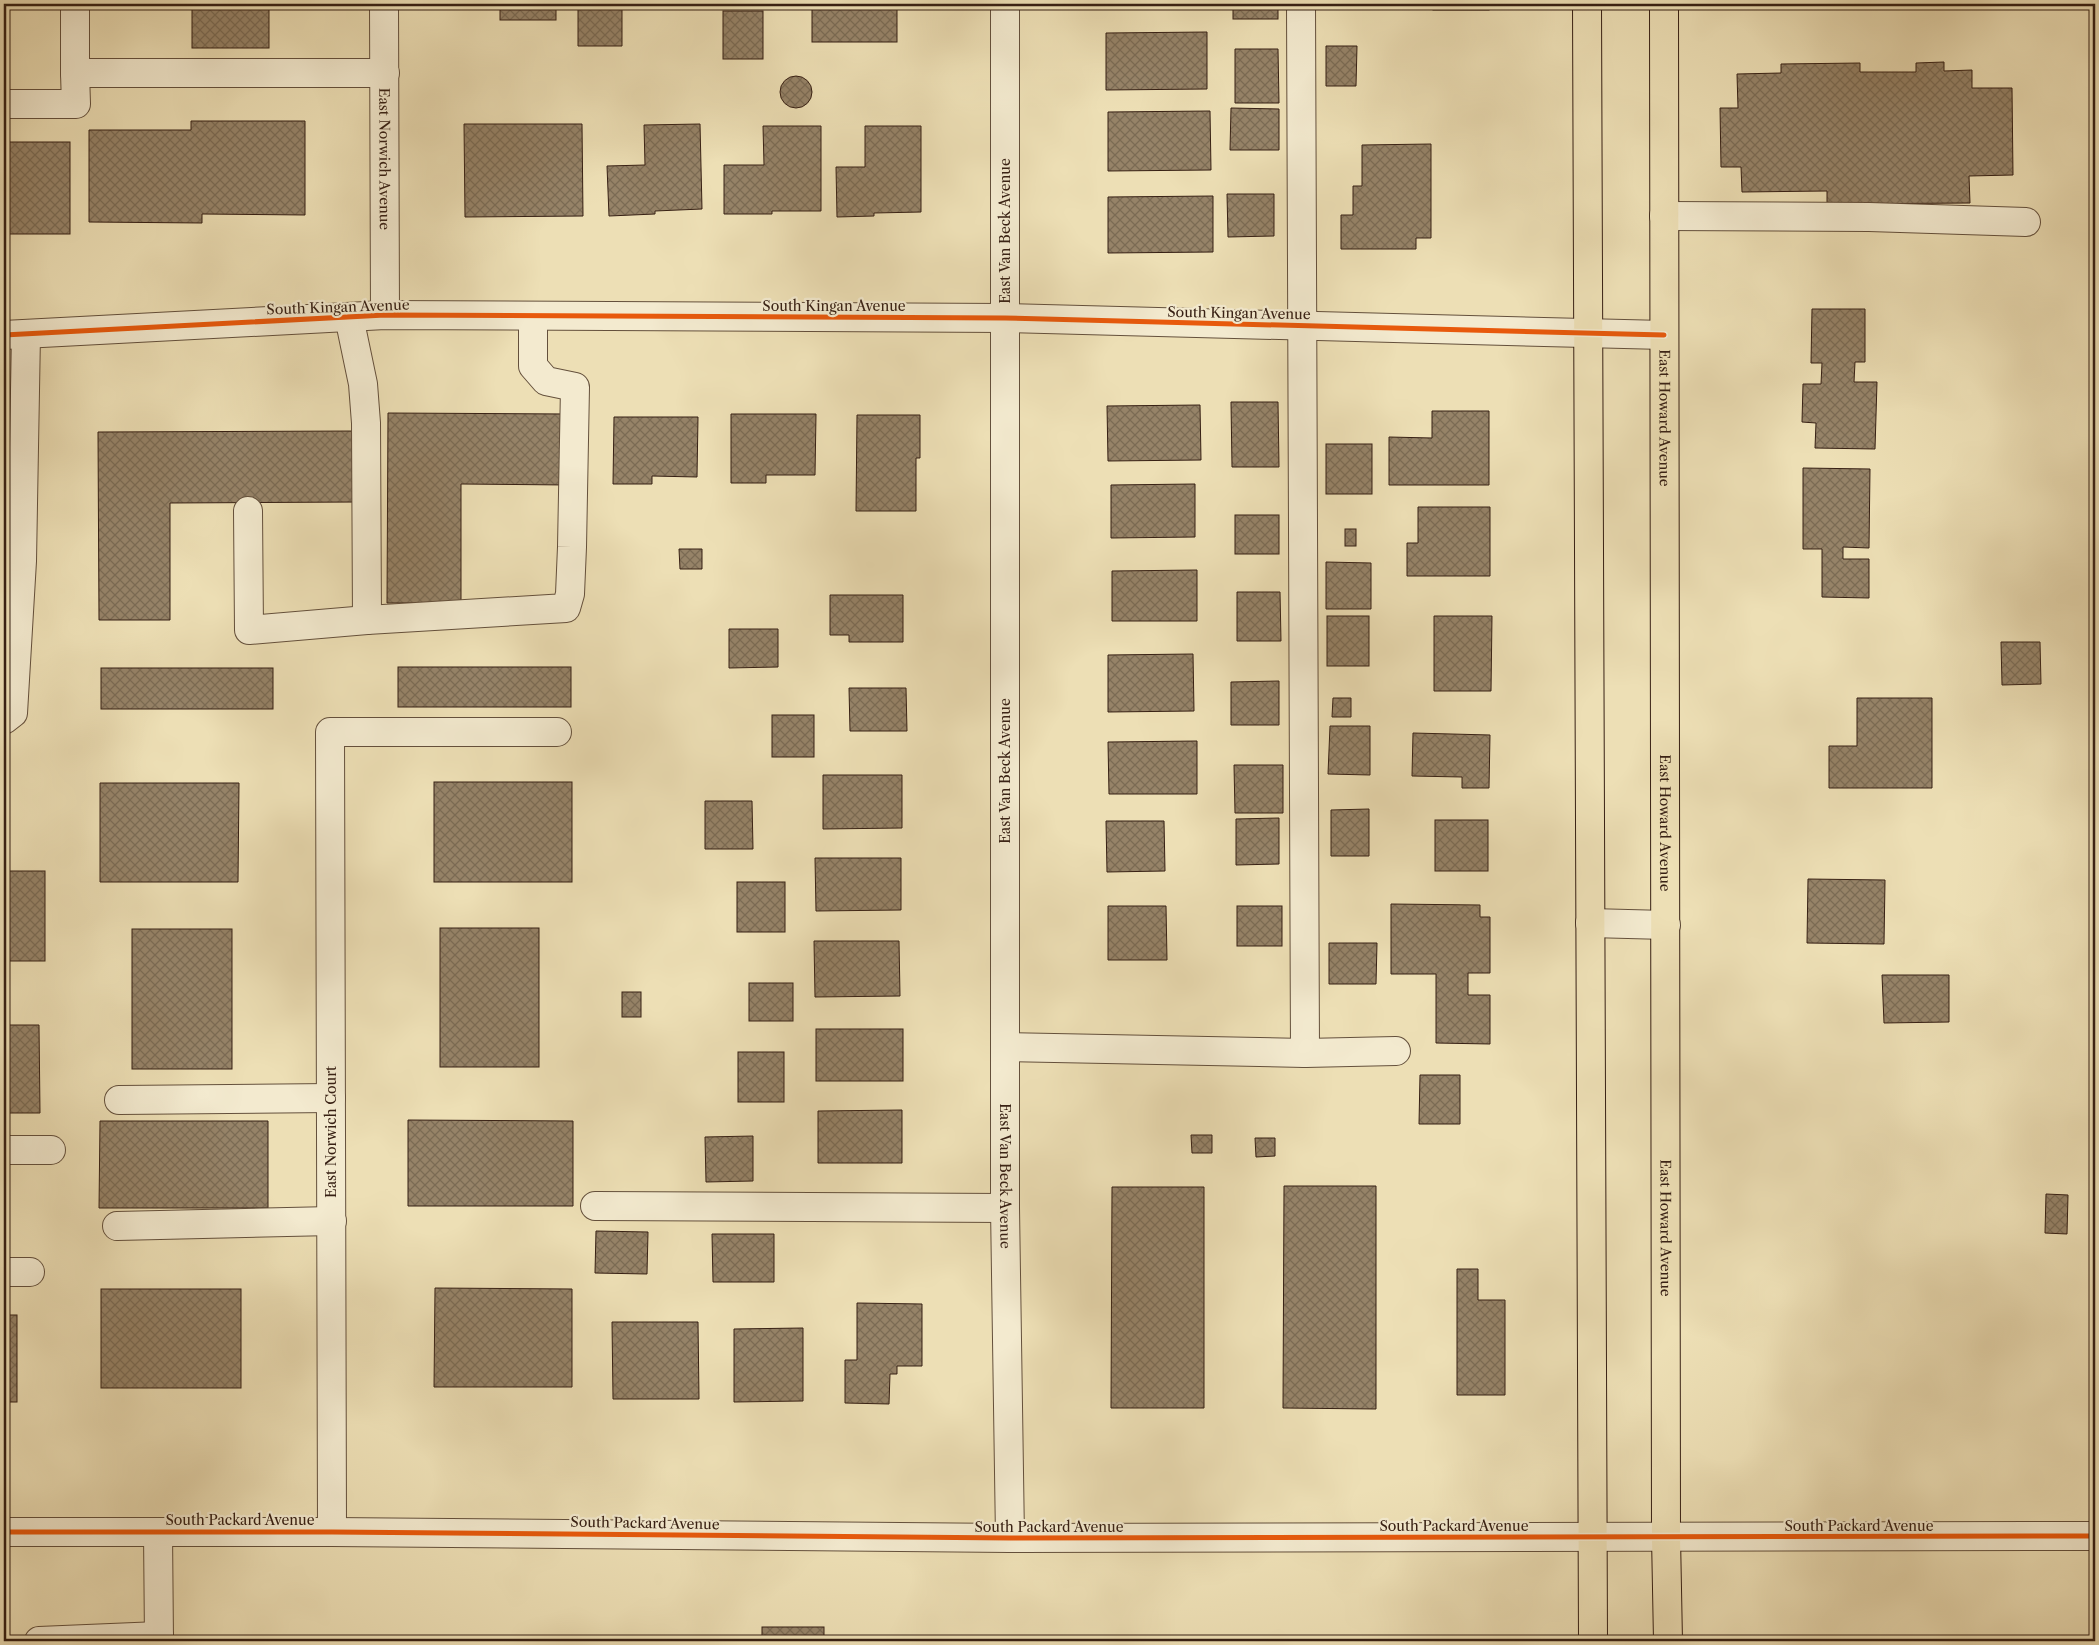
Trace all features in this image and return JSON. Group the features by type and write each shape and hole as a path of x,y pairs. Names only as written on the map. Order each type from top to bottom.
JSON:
{"main road":[{"path":"1587,4 1593,1641"},
{"name":"East Howard Avenue","path":"1664,4 1666,1537 1668,1641"}],"street":[{"path":"4,104 76,104 75,4"},
{"name":"East Norwich Avenue","path":"384,4 385,315"},
{"name":"East Van Beck Avenue","path":"1005,4 1005,1208 1010,1538"},
{"path":"1301,4 1305,1053"},
{"path":"75,72 385,72"},
{"path":"1664,216 1869,217 2026,222"},
{"name":"South Kingan Avenue","path":"15,335 385,315 1005,318 1664,335"},
{"path":"248,511 249,630 367,620 566,608 570,594 572,546 575,386 546,380 533,366 533,316"},
{"path":"349,317 363,384 366,423 367,620"},
{"path":"4,720 13,712 22,561 15,335"},
{"name":"East Norwich Court","path":"332,1532 330,732 557,732"},
{"path":"1590,923 1666,925"},
{"path":"1005,1048 1305,1053 1396,1052"},
{"path":"119,1100 331,1098"},
{"path":"4,1150 51,1150"},
{"path":"595,1206 1005,1208"},
{"path":"117,1226 332,1222"},
{"path":"4,1272 30,1272"},
{"name":"South Packard Avenue","path":"4,1532 332,1532 1010,1538 2095,1536"},
{"path":"38,1641 159,1639 158,1532"}],"building":[{"path":"192,4 269,4 269,48 192,48"},
{"path":"500,4 556,4 556,20 500,20"},
{"path":"622,4 622,46 578,46 578,5"},
{"path":"812,4 897,4 897,42 812,42"},
{"path":"1233,4 1278,4 1278,19 1233,19"},
{"path":"1433,4 1489,4 1489,10 1433,10"},
{"path":"723,11 763,11 763,59 723,59"},
{"path":"1207,32 1207,89 1106,90 1106,33"},
{"path":"1326,46 1357,46 1356,86 1326,86"},
{"path":"1235,49 1278,49 1279,103 1235,103"},
{"path":"1944,62 1944,71 1972,70 1972,88 2012,88 2013,175 1969,176 1970,203 1827,204 1827,191 1742,192 1741,167 1721,167 1720,108 1738,108 1737,74 1781,73 1781,64 1860,63 1860,72 1916,72 1916,63"},
{"path":"796,76 802,77 807,81 811,86 811,98 807,103 802,107 796,108 790,107 785,103 781,98 780,92 781,86 785,81 790,77"},
{"path":"1231,108 1279,109 1279,150 1230,150"},
{"path":"1210,111 1211,170 1108,171 1108,112"},
{"path":"191,121 305,121 305,215 202,214 202,223 89,222 89,130 191,130"},
{"path":"464,124 582,124 583,216 465,217"},
{"path":"700,124 702,209 655,211 655,214 609,216 607,166 645,165 644,125"},
{"path":"763,126 821,126 821,211 772,211 772,214 724,214 724,165 764,165"},
{"path":"865,126 921,126 921,212 874,213 874,216 837,217 836,167 865,167"},
{"path":"4,142 70,142 70,234 4,234"},
{"path":"1431,144 1431,238 1416,238 1416,249 1341,249 1341,215 1353,215 1353,186 1362,186 1362,145"},
{"path":"1227,194 1274,194 1274,236 1228,237"},
{"path":"1213,196 1213,252 1108,253 1108,197"},
{"path":"1812,309 1865,309 1865,362 1855,362 1854,382 1877,382 1875,449 1815,448 1816,423 1802,422 1803,384 1821,384 1822,363 1811,363"},
{"path":"1231,402 1278,402 1279,467 1232,467"},
{"path":"1200,405 1201,460 1108,461 1107,406"},
{"path":"1432,411 1489,411 1489,485 1389,485 1389,437 1432,438"},
{"path":"388,413 568,414 567,485 461,484 461,603 387,603"},
{"path":"731,414 816,414 815,475 766,475 766,483 731,483"},
{"path":"857,415 920,415 920,458 916,458 916,511 856,511"},
{"path":"614,417 698,417 697,477 652,476 652,484 613,484"},
{"path":"357,431 358,502 170,503 170,620 99,620 98,432"},
{"path":"4,444 5,536 4,536"},
{"path":"1326,444 1372,444 1372,494 1326,494"},
{"path":"1803,468 1870,469 1869,548 1843,547 1843,559 1869,559 1869,598 1822,597 1822,549 1803,549"},
{"path":"1195,484 1195,537 1111,538 1111,485"},
{"path":"1418,507 1490,507 1490,576 1407,576 1407,543 1418,543"},
{"path":"1235,515 1279,515 1279,554 1235,554"},
{"path":"1345,529 1356,529 1356,546 1345,546"},
{"path":"679,549 702,549 702,569 680,569"},
{"path":"1326,562 1371,563 1371,609 1326,609"},
{"path":"1197,570 1197,621 1112,621 1112,571"},
{"path":"1237,592 1280,592 1281,641 1237,641"},
{"path":"830,595 903,595 903,642 849,642 849,635 830,635"},
{"path":"1327,616 1369,616 1369,666 1327,666"},
{"path":"1434,616 1492,616 1491,691 1434,691"},
{"path":"729,629 778,629 778,667 729,668"},
{"path":"2001,642 2040,642 2041,684 2002,685"},
{"path":"1193,654 1194,711 1108,712 1108,655"},
{"path":"398,667 571,667 571,707 398,707"},
{"path":"101,668 273,668 273,709 101,709"},
{"path":"1279,681 1279,725 1231,725 1231,682"},
{"path":"849,688 906,688 907,731 850,731"},
{"path":"1333,698 1351,698 1351,717 1332,717"},
{"path":"1857,698 1932,698 1932,788 1829,788 1829,746 1857,746"},
{"path":"772,715 814,715 814,757 772,757"},
{"path":"1330,726 1370,726 1370,775 1328,774"},
{"path":"1413,733 1490,735 1489,788 1462,788 1462,777 1412,776"},
{"path":"1197,741 1197,794 1109,794 1108,742"},
{"path":"1234,765 1283,765 1283,813 1235,813"},
{"path":"823,775 902,775 902,828 823,829"},
{"path":"434,782 572,782 572,882 434,882"},
{"path":"100,783 239,783 238,882 100,882"},
{"path":"705,801 752,801 753,849 705,849"},
{"path":"1369,809 1369,856 1331,856 1331,810"},
{"path":"1279,818 1279,864 1236,865 1236,819"},
{"path":"1435,820 1488,820 1488,871 1435,871"},
{"path":"1106,821 1164,821 1165,871 1107,872"},
{"path":"815,858 901,858 901,910 816,911"},
{"path":"4,871 45,871 45,961 4,961"},
{"path":"1808,879 1885,880 1884,944 1807,943"},
{"path":"737,882 785,882 785,932 737,932"},
{"path":"1391,904 1480,905 1480,917 1490,917 1490,973 1468,973 1468,995 1490,995 1490,1044 1436,1043 1436,974 1391,974"},
{"path":"1108,906 1166,906 1167,960 1108,960"},
{"path":"1237,906 1282,906 1282,946 1237,946"},
{"path":"440,928 539,928 539,1067 440,1067"},
{"path":"132,929 232,929 232,1069 132,1069"},
{"path":"814,941 899,941 900,996 815,997"},
{"path":"1329,943 1377,943 1376,984 1329,984"},
{"path":"1882,975 1949,975 1949,1022 1884,1023"},
{"path":"749,983 793,983 793,1021 749,1021"},
{"path":"622,992 641,992 641,1017 622,1017"},
{"path":"4,1025 39,1025 40,1113 4,1113"},
{"path":"816,1029 903,1029 903,1081 816,1081"},
{"path":"738,1052 784,1052 784,1102 738,1102"},
{"path":"1420,1075 1460,1075 1460,1124 1419,1124"},
{"path":"902,1110 902,1163 818,1163 818,1111"},
{"path":"408,1120 573,1121 573,1206 408,1206"},
{"path":"100,1121 268,1121 268,1208 99,1208"},
{"path":"1191,1135 1212,1135 1212,1153 1192,1153"},
{"path":"753,1136 753,1181 706,1182 705,1137"},
{"path":"1255,1138 1275,1138 1275,1156 1256,1157"},
{"path":"1284,1186 1376,1186 1376,1409 1283,1408"},
{"path":"1112,1187 1204,1187 1204,1408 1111,1408"},
{"path":"2046,1194 2068,1195 2067,1234 2045,1233"},
{"path":"596,1231 648,1232 647,1274 595,1273"},
{"path":"712,1234 774,1234 774,1282 713,1282"},
{"path":"1457,1269 1478,1269 1478,1300 1505,1300 1505,1395 1457,1395"},
{"path":"435,1288 572,1289 572,1387 434,1387"},
{"path":"101,1289 241,1289 241,1388 101,1388"},
{"path":"857,1303 922,1304 922,1366 897,1366 897,1374 890,1374 889,1404 845,1403 845,1360 857,1360"},
{"path":"4,1315 17,1315 17,1402 4,1402"},
{"path":"2095,1321 2095,1428 2092,1428"},
{"path":"612,1322 698,1322 699,1399 613,1399"},
{"path":"803,1328 803,1401 734,1402 734,1329"},
{"path":"762,1627 824,1627 824,1641 762,1641"},
{"path":"273,1638 274,1641 236,1641 236,1639"}],"cycle path":[{"path":"4,335 385,315 1005,318 1664,335"},
{"path":"4,1532 332,1532 1010,1538 2095,1536"}]}
